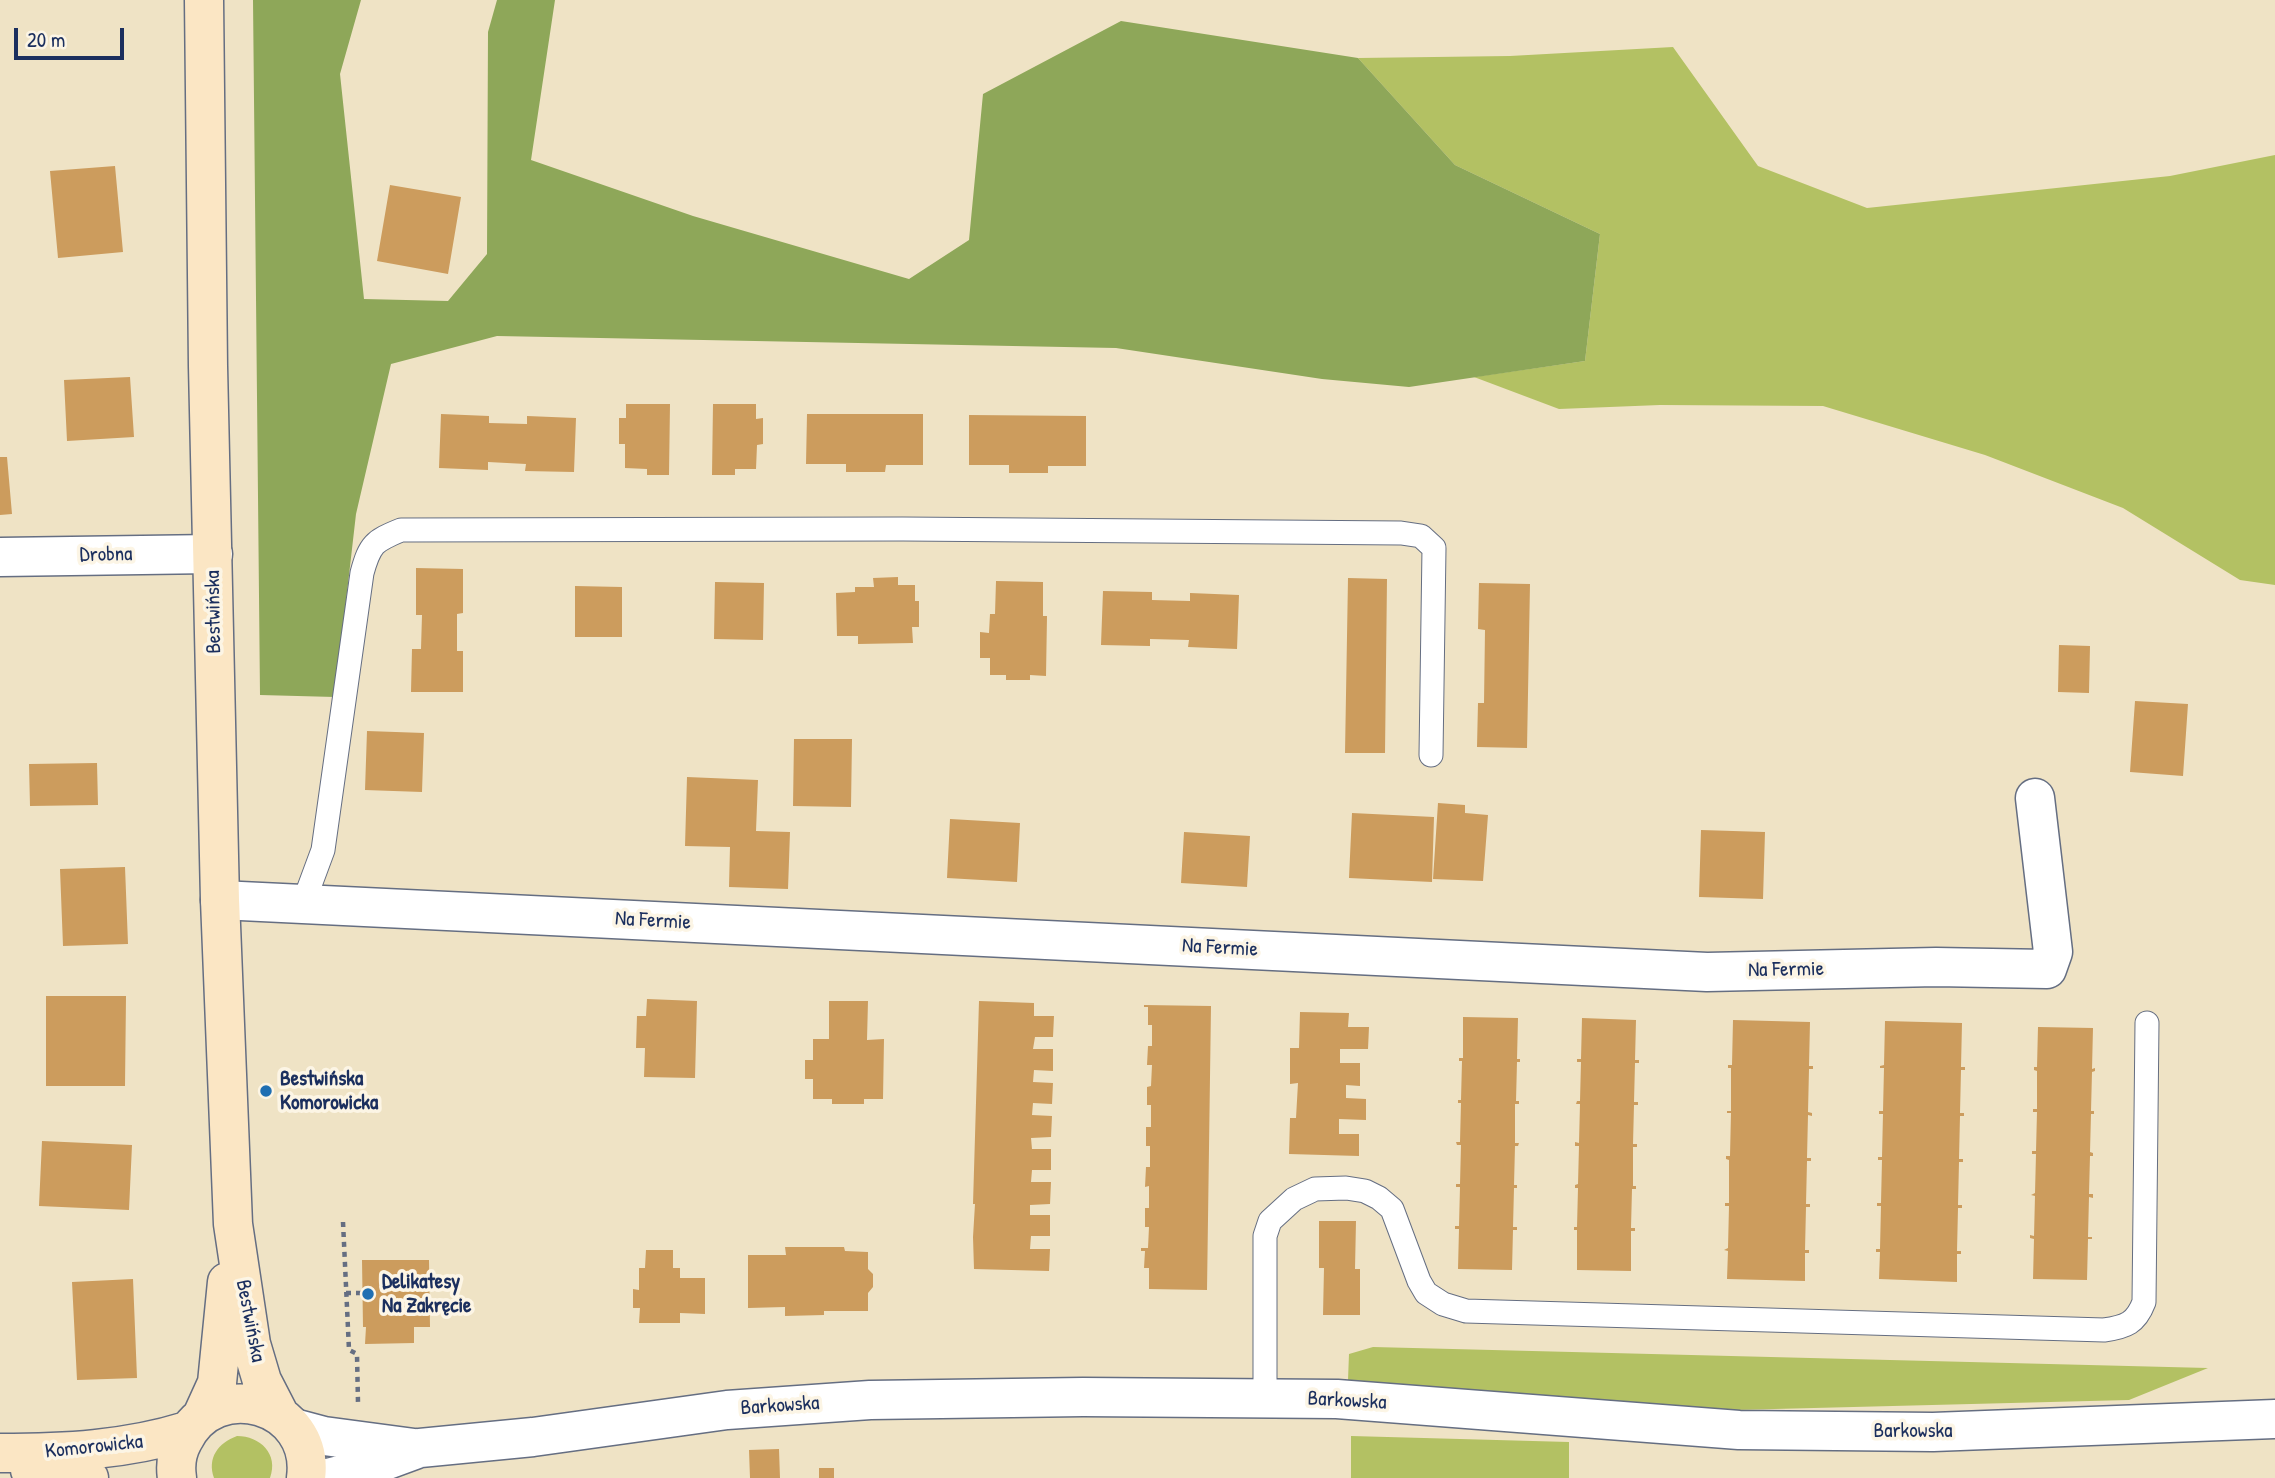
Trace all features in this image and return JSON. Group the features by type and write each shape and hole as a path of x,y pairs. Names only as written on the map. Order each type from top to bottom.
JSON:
{"street":[{"name":"Bestwińska","path":"204,0 208,366 220,900 233,1224 251,1344 262,1381 304,1446 308,1467 306,1478"},
{"name":"Drobna","path":"0,557 213,554"},
{"name":"Na Fermie","path":"220,900 1707,972 1936,967 2047,969 2053,951 2035,798"},
{"name":"Bestwińska","path":"177,1478 178,1450 217,1383 233,1224"},
{"name":"Barkowska","path":"286,1421 324,1436 420,1448 533,1437 727,1410 870,1400 1083,1397 1337,1399 1739,1430 1933,1432 2275,1419"},
{"name":"Komorowicka","path":"0,1453 51,1453 124,1447 157,1440 195,1424 220,1406 240,1403 260,1405 286,1421"},
{"name":"Barkowska","path":"328,1478 360,1470 420,1448"},
{"name":"Komorowicka","path":"0,1464 48,1474 89,1478"}],"lane":[{"path":"303,904 323,850 362,573 368,555 378,539 401,530 903,529 1401,533 1421,536 1434,548 1431,755"},
{"path":"1265,1398 1265,1236 1270,1221 1294,1199 1315,1189 1356,1189 1379,1198 1392,1209 1426,1293 1443,1304 1466,1311 2104,1330 2125,1327 2138,1316 2144,1302 2147,1023"}],"path":[{"path":"343,1222 349,1350 357,1354 358,1408"},
{"path":"346,1293 362,1293"}],"green space":[{"path":"253,0 361,0 340,74 364,299 448,301 487,254 488,32 497,0 555,0 531,160 693,216 909,279 969,240 983,94 1121,21 1358,58 1455,165 1600,234 1585,361 1409,387 1322,379 1116,348 497,336 391,364 356,514 335,697 260,695"},
{"path":"1673,47 1758,166 1867,208 2170,176 2275,155 2275,585 2240,580 2123,508 1985,455 1823,406 1660,405 1559,409 1474,377 1585,361 1600,234 1455,165 1358,58 1510,56"},
{"path":"1373,1347 2208,1368 2129,1400 1735,1410 1348,1380 1349,1354"},
{"path":"237,1436 253,1439 266,1448 272,1461 270,1478 214,1478 212,1464 216,1452 224,1443"},
{"path":"1351,1436 1569,1442 1569,1478 1351,1478"}],"building":[{"path":"115,166 123,252 58,258 50,171"},
{"path":"390,185 461,197 448,274 377,261"},
{"path":"130,377 134,437 67,441 64,380"},
{"path":"626,404 670,404 669,475 647,475 647,469 625,468 625,444 619,444 619,418 626,418"},
{"path":"713,404 756,404 756,419 763,418 763,444 757,445 756,469 735,469 735,475 712,475"},
{"path":"441,414 489,416 489,423 527,424 527,416 576,418 574,472 525,471 526,464 488,462 488,470 439,468"},
{"path":"807,414 923,414 923,465 886,465 885,472 846,472 846,464 806,464"},
{"path":"969,415 1086,416 1086,466 1048,466 1048,473 1009,473 1009,465 969,465"},
{"path":"0,457 7,457 12,514 0,515"},
{"path":"416,568 463,569 463,613 457,614 457,651 463,651 463,692 411,692 412,649 421,649 422,615 416,615"},
{"path":"898,577 898,585 915,585 915,601 919,601 919,627 912,627 913,643 858,644 858,636 837,636 836,593 855,592 855,587 874,587 873,578"},
{"path":"1348,578 1387,579 1385,753 1345,753"},
{"path":"996,581 1043,582 1043,616 1047,616 1046,676 1030,675 1030,680 1006,680 1006,675 990,675 990,658 980,658 980,632 989,633 990,614 995,614"},
{"path":"715,582 764,583 763,640 714,639"},
{"path":"1479,583 1530,584 1527,748 1477,747 1478,703 1484,703 1485,630 1478,629"},
{"path":"575,586 622,587 622,637 575,637"},
{"path":"1103,591 1152,592 1152,600 1190,601 1190,593 1239,595 1237,649 1188,647 1189,640 1150,639 1150,646 1101,645"},
{"path":"2059,645 2090,646 2089,693 2058,692"},
{"path":"2135,701 2188,704 2183,776 2130,772"},
{"path":"367,731 424,733 422,792 365,790"},
{"path":"794,739 852,739 851,807 793,806"},
{"path":"97,763 98,805 30,806 29,764"},
{"path":"687,777 758,780 756,831 790,832 788,889 729,887 730,847 685,846"},
{"path":"1438,803 1465,805 1465,813 1488,815 1483,881 1433,879"},
{"path":"1352,813 1434,817 1432,882 1349,878"},
{"path":"950,819 1020,823 1017,882 947,878"},
{"path":"1701,830 1765,832 1763,899 1699,897"},
{"path":"1184,832 1250,836 1247,887 1181,883"},
{"path":"125,867 128,944 63,946 60,869"},
{"path":"46,996 126,996 125,1086 46,1086"},
{"path":"647,999 697,1001 695,1078 644,1077 645,1048 636,1048 637,1016 646,1016"},
{"path":"829,1001 868,1001 867,1040 884,1039 883,1099 864,1099 864,1104 832,1104 832,1099 813,1099 813,1079 805,1079 805,1060 813,1060 813,1039 829,1039"},
{"path":"979,1001 1034,1003 1034,1016 1054,1016 1053,1037 1035,1037 1033,1049 1053,1049 1053,1071 1034,1070 1033,1082 1053,1083 1052,1104 1033,1103 1032,1115 1052,1116 1051,1137 1031,1138 1032,1149 1051,1149 1051,1170 1032,1170 1031,1182 1051,1182 1050,1204 1030,1205 1030,1215 1050,1215 1050,1236 1031,1236 1030,1249 1050,1249 1049,1271 974,1269 973,1204"},
{"path":"1144,1005 1211,1006 1207,1290 1149,1289 1149,1268 1144,1268 1145,1251 1141,1251 1141,1248 1148,1248 1149,1227 1145,1227 1145,1208 1149,1208 1149,1186 1145,1187 1146,1167 1150,1167 1146,1127 1151,1127 1151,1105 1147,1105 1147,1087 1151,1086 1152,1065 1147,1065 1148,1046 1152,1046 1152,1025 1148,1025 1148,1007"},
{"path":"1300,1012 1349,1013 1348,1027 1369,1027 1368,1049 1340,1049 1340,1063 1360,1063 1360,1086 1346,1085 1346,1098 1366,1099 1366,1120 1339,1119 1339,1134 1359,1134 1359,1156 1289,1154 1290,1118 1296,1118 1298,1083 1290,1084 1290,1048 1299,1048"},
{"path":"1463,1017 1518,1018 1517,1059 1520,1059 1520,1062 1517,1062 1516,1101 1519,1101 1519,1104 1515,1104 1515,1143 1519,1143 1515,1146 1514,1185 1517,1185 1517,1188 1514,1188 1513,1227 1517,1227 1517,1230 1513,1230 1512,1270 1458,1269 1459,1229 1455,1229 1455,1226 1459,1226 1460,1187 1456,1187 1456,1184 1460,1184 1461,1145 1456,1142 1460,1142 1461,1103 1458,1103 1458,1100 1461,1100 1462,1061 1459,1061 1459,1058 1463,1058"},
{"path":"1582,1018 1636,1020 1635,1060 1639,1060 1639,1063 1635,1063 1634,1102 1638,1102 1638,1105 1634,1105 1633,1144 1637,1144 1637,1147 1633,1147 1633,1186 1636,1186 1636,1189 1632,1189 1631,1228 1635,1228 1635,1231 1631,1231 1631,1271 1577,1270 1577,1230 1574,1230 1574,1227 1577,1227 1578,1188 1575,1188 1575,1185 1578,1184 1579,1146 1575,1146 1575,1142 1579,1143 1580,1104 1576,1104 1580,1101 1581,1062 1577,1062 1577,1059 1581,1059"},
{"path":"1733,1020 1810,1022 1809,1066 1813,1066 1813,1069 1809,1069 1808,1112 1812,1113 1812,1116 1808,1115 1807,1158 1811,1158 1811,1161 1807,1161 1806,1204 1810,1204 1810,1207 1806,1207 1805,1250 1809,1250 1809,1253 1805,1253 1805,1281 1727,1279 1728,1251 1724,1250 1728,1248 1729,1206 1725,1206 1725,1203 1729,1203 1729,1160 1726,1156 1730,1156 1731,1113 1727,1113 1731,1111 1731,1068 1728,1068 1728,1065 1732,1065"},
{"path":"1885,1021 1962,1023 1961,1067 1965,1067 1965,1070 1961,1070 1960,1113 1964,1113 1964,1116 1960,1116 1959,1159 1963,1159 1963,1162 1959,1162 1958,1205 1962,1205 1962,1208 1958,1208 1957,1251 1961,1251 1961,1254 1957,1254 1957,1282 1879,1279 1880,1252 1876,1252 1876,1249 1880,1249 1881,1206 1877,1206 1877,1203 1881,1203 1882,1160 1878,1160 1878,1157 1882,1157 1883,1114 1879,1114 1879,1111 1883,1111 1884,1068 1880,1066 1884,1065"},
{"path":"2038,1027 2093,1028 2092,1069 2095,1068 2095,1071 2092,1072 2091,1111 2094,1111 2094,1114 2091,1114 2090,1152 2093,1156 2090,1156 2089,1194 2093,1194 2093,1198 2089,1197 2088,1237 2092,1239 2088,1239 2087,1280 2033,1279 2034,1239 2030,1238 2030,1235 2034,1236 2035,1196 2031,1195 2035,1193 2036,1154 2032,1154 2032,1151 2036,1151 2037,1112 2033,1112 2033,1109 2037,1109 2037,1071 2034,1067 2037,1067"},
{"path":"42,1141 132,1145 129,1210 39,1206"},
{"path":"1319,1221 1356,1221 1355,1269 1360,1269 1360,1315 1323,1315 1324,1268 1319,1268"},
{"path":"785,1247 844,1247 845,1251 868,1252 868,1269 873,1274 873,1287 868,1293 868,1311 824,1311 824,1315 785,1316 785,1307 748,1308 748,1255 786,1255"},
{"path":"646,1250 673,1250 673,1268 680,1268 680,1278 705,1278 705,1314 680,1313 680,1323 639,1323 640,1308 633,1308 633,1289 639,1290 639,1268 645,1268"},
{"path":"362,1260 429,1260 430,1327 414,1327 414,1343 365,1344"},
{"path":"133,1279 137,1378 77,1380 72,1282"},
{"path":"779,1449 780,1478 750,1478 749,1450"},
{"path":"819,1468 834,1468 834,1478 819,1478"}],"place":[{"name":"Bestwińska Komorowicka","path":"266,1091"},
{"name":"Delikatesy Na Zakręcie","path":"368,1294"}]}
